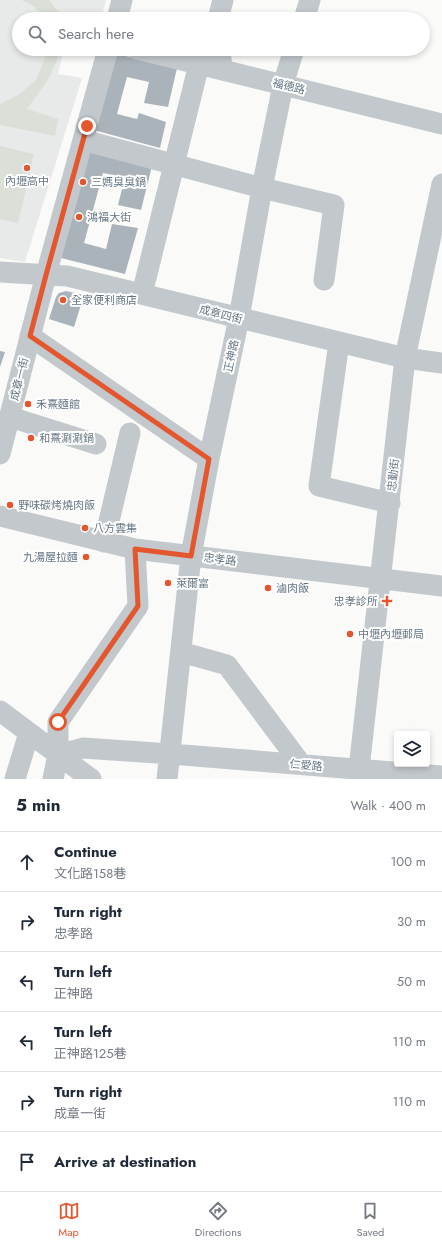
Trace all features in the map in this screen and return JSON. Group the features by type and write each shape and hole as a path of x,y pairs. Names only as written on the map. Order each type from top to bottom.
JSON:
{"street":[{"path":"119,12 122,0"},
{"path":"220,12 223,0"},
{"path":"306,12 310,0"},
{"name":"成章一街","path":"0,454 46,275 106,56"},
{"name":"福德路","path":"165,56 442,124"},
{"path":"221,56 222,70"},
{"name":"正神路","path":"168,779 191,556 209,459 239,318 262,188 283,85 292,56"},
{"path":"142,294 199,64"},
{"path":"84,140 262,188 334,205 324,280"},
{"name":"忠勤街","path":"359,769 390,503 405,358 442,184"},
{"name":"成章四街","path":"0,272 67,276 405,358 442,363"},
{"path":"30,336 209,459"},
{"path":"339,342 319,486 390,503"},
{"path":"10,417 96,444"},
{"path":"104,542 130,433"},
{"name":"忠孝路","path":"0,516 135,549 442,586"},
{"path":"53,779 58,755 58,722 138,606 135,549"},
{"path":"181,652 226,665 308,769"},
{"path":"0,711 91,779"},
{"path":"15,779 29,733"},
{"name":"仁愛路","path":"58,755 83,748 171,754 308,769 359,769 387,775 442,776"}],"shaded area":[{"name":"內壢高中","path":"0,0 106,0 103,12 12,12 12,56 62,56 58,74 82,78 25,262 0,258"},
{"path":"22,0 48,0 58,12 39,12 35,7"},
{"path":"46,56 58,56 49,78 27,109 58,119 55,136 0,125 0,104 18,95 36,80"},
{"path":"0,146 34,154 18,223 0,219"}],"building":[{"path":"112,56 126,56 177,68 168,107 144,103 149,82 127,77 117,114 137,119 139,113 166,122 160,148 90,129"},
{"name":"鴻福大街","path":"85,149 152,166 141,210 118,205 125,177 103,173 84,243 106,249 112,224 138,228 125,274 57,257"},
{"path":"66,291 84,295 74,327 49,319 56,297 59,293"},
{"path":"0,351 5,352 0,367"}],"place":[{"name":"內壢高中","path":"27,168"},
{"name":"三媽臭臭鍋","path":"83,182"},
{"name":"鴻福大街","path":"79,217"},
{"name":"全家便利商店","path":"63,300"},
{"name":"禾熹麵館","path":"28,404"},
{"name":"和熹涮涮鍋","path":"31,438"},
{"name":"野味碳烤燒肉飯","path":"10,505"},
{"name":"八方雲集","path":"85,528"},
{"name":"九湯屋拉麵","path":"86,557"},
{"name":"萊爾富","path":"168,583"},
{"name":"滷肉飯","path":"268,588"},
{"name":"忠孝診所","path":"387,601"},
{"name":"中壢內壢郵局","path":"350,634"}],"route":[{"path":"58,722 138,606 135,549 191,556 209,459 30,336 87,126"}]}
